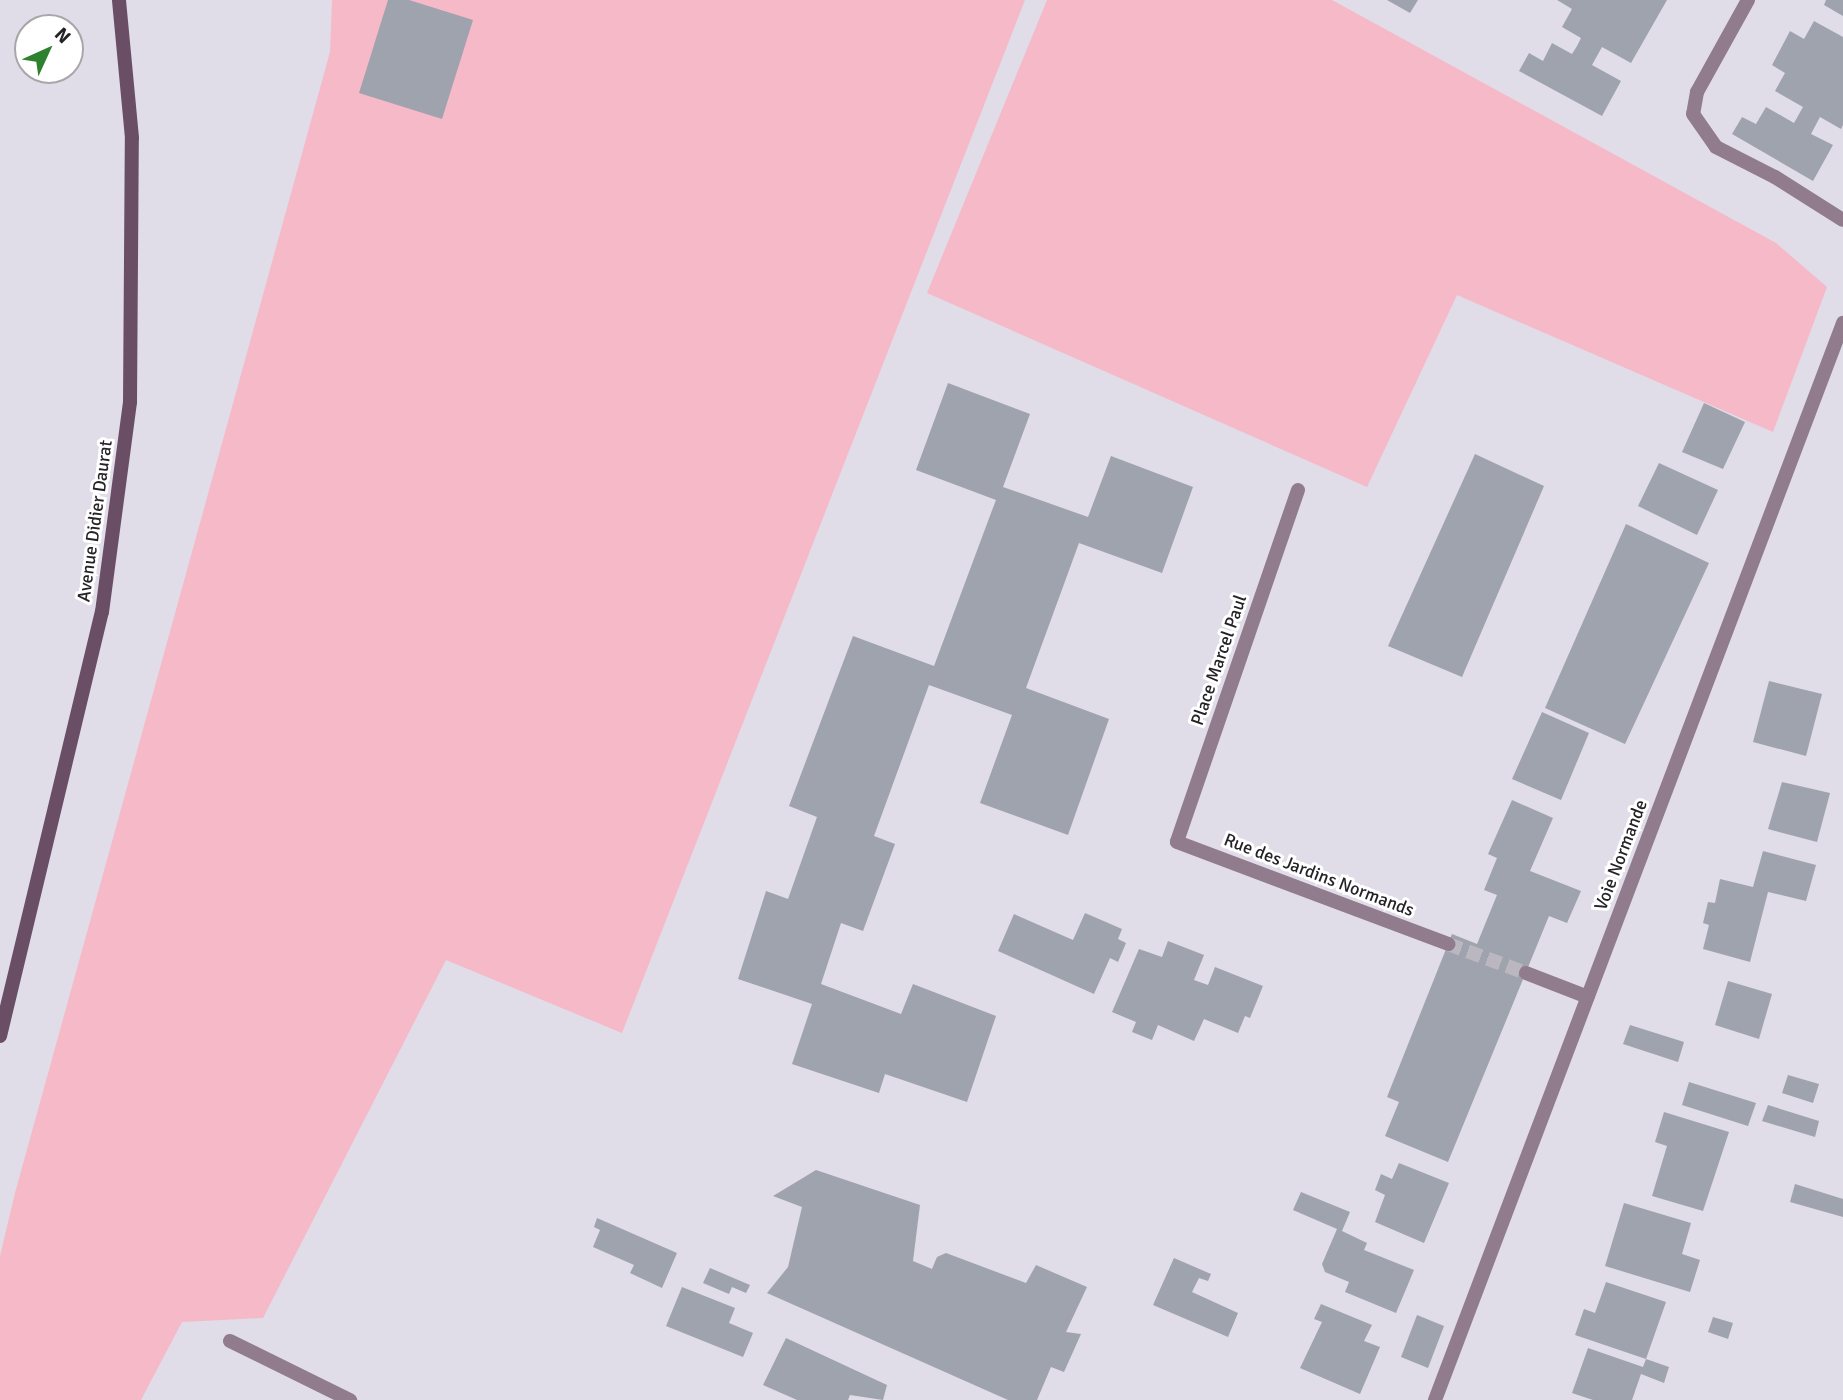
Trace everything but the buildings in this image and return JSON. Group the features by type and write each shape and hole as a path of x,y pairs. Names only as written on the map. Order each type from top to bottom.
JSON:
{"main road":[{"name":"Avenue Didier Daurat","path":"0,1036 102,612 130,402 132,138 119,0"}],"street":[{"path":"1748,0 1698,92 1693,114 1716,147 1776,177 1843,220"},
{"name":"Voie Normande","path":"1435,1400 1843,323"},
{"name":"Place Marcel Paul","path":"1177,842 1298,491"},
{"name":"Rue des Jardins Normands","path":"1177,842 1448,944"},
{"path":"1526,973 1588,997"},
{"path":"230,1340 350,1400"}],"shaded area":[{"path":"332,0 1025,0 622,1033 446,960 263,1318 182,1322 141,1400 0,1400 0,1256 15,1193 330,52"},
{"path":"1047,0 1332,0 1776,243 1827,287 1773,432 1457,295 1367,487 927,293"}],"tunnel":[{"path":"1448,944 1526,973"}]}
